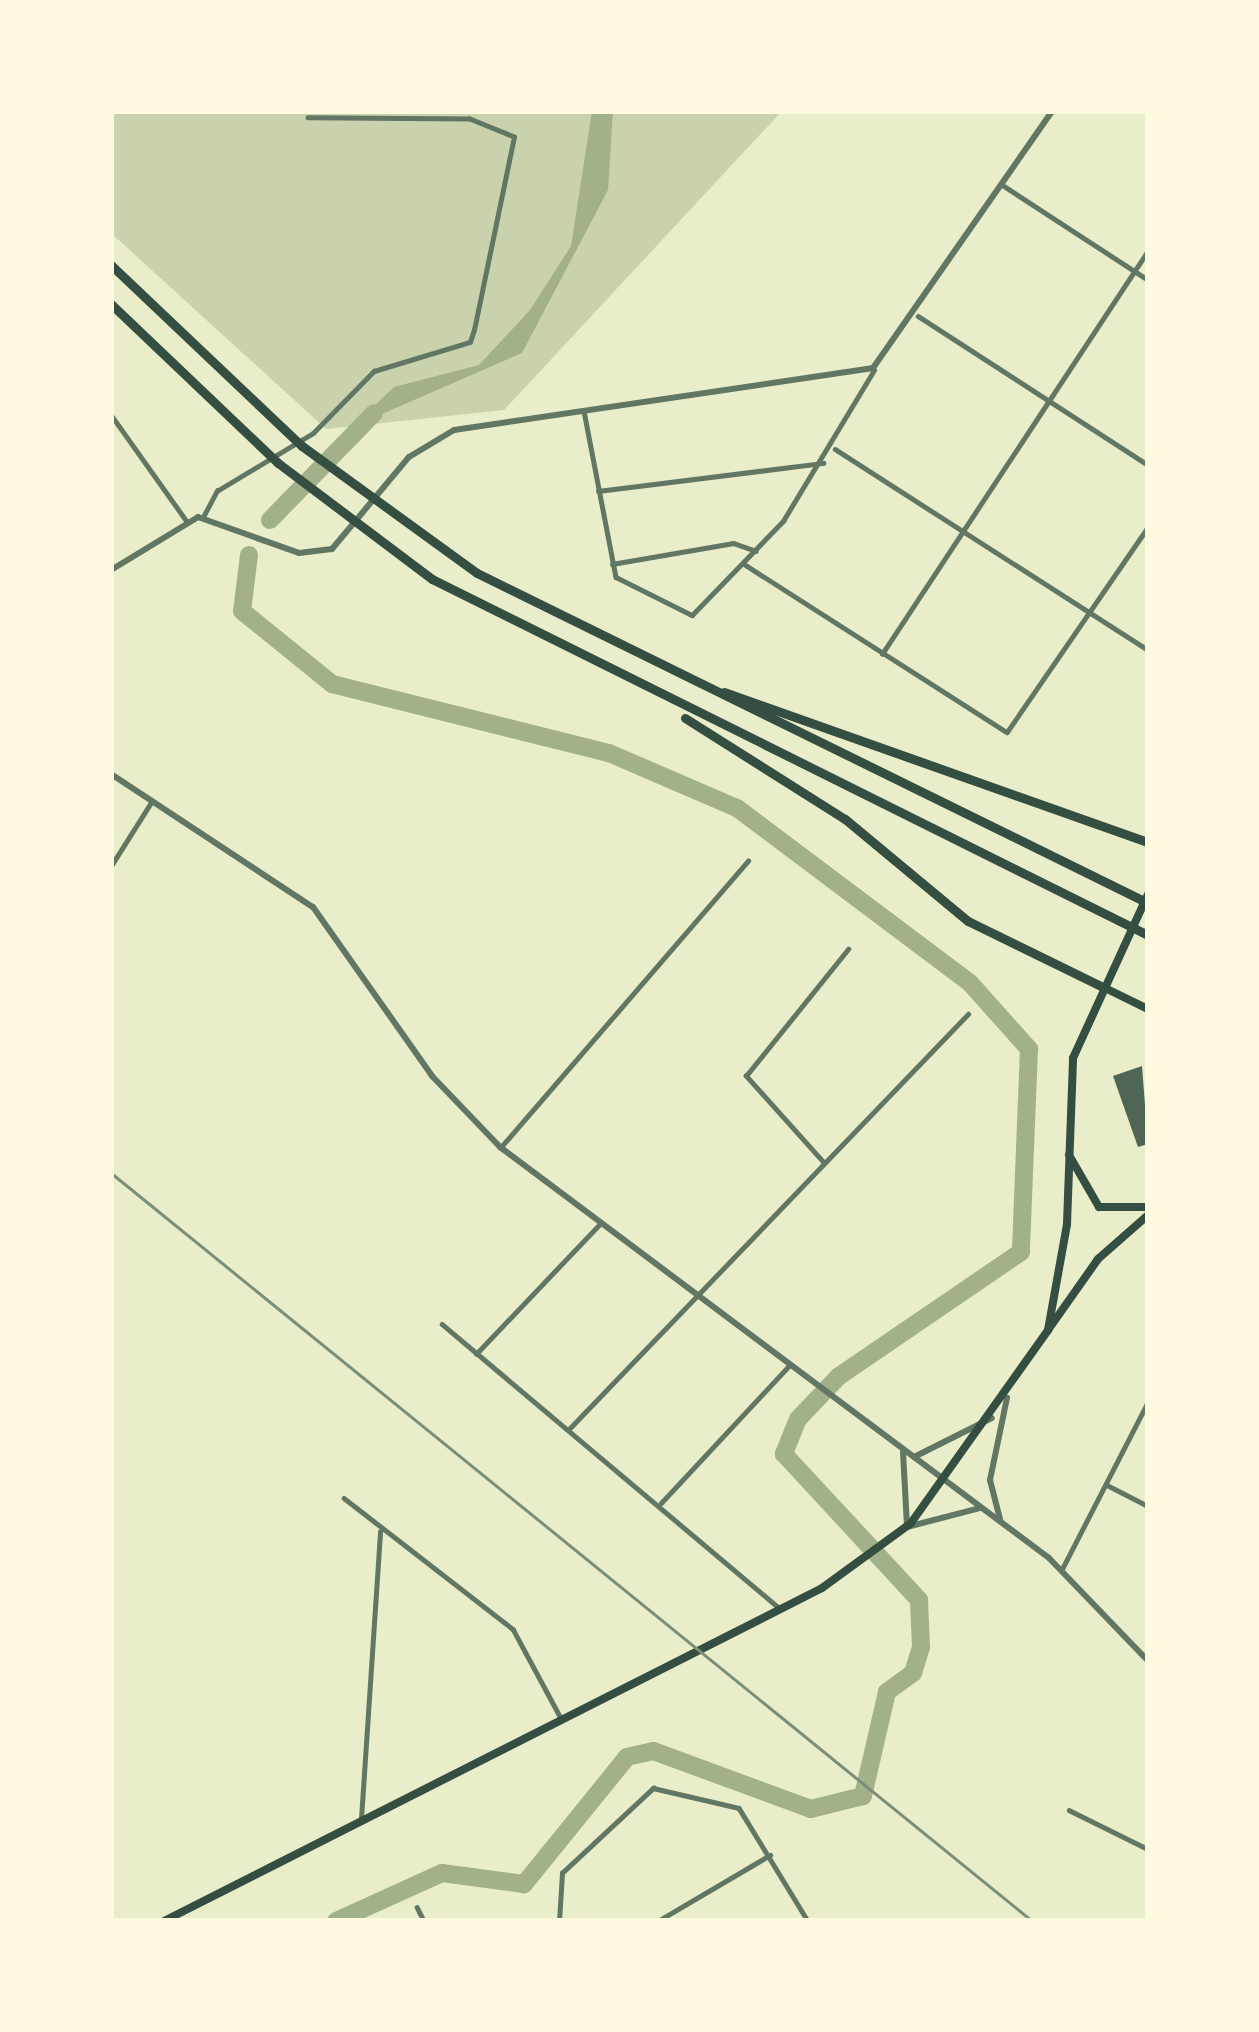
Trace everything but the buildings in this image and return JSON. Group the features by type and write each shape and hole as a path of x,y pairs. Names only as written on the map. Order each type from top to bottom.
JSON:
{"highway":[{"path":"111,265 260,409 450,556 681,677 1148,898"},
{"path":"111,304 229,419 433,579 645,693 1148,935"},
{"path":"681,677 1148,842"},
{"path":"645,693 845,820 968,921 1105,988"}],"main road":[{"path":"1048,1330 1068,1154 1073,1058 1148,898"},
{"path":"1105,988 1148,1009"},
{"path":"1068,1154 1100,1207 1148,1211"},
{"path":"164,1921 850,1571 907,1527 946,1482 1097,1259 1148,1211"}],"street":[{"path":"584,411 612,564 620,582 692,615 756,551 823,463 873,368 918,316 1052,111"},
{"path":"203,517 217,491 313,433 374,371 470,342 474,330 514,137 470,119 308,118"},
{"path":"1004,186 1148,280"},
{"path":"882,654 1148,250"},
{"path":"918,316 1148,465"},
{"path":"111,570 186,520 203,517 292,551 326,551 435,437 873,368"},
{"path":"112,416 186,520"},
{"path":"833,447 1148,650"},
{"path":"598,491 823,463"},
{"path":"744,564 1009,731 1148,526"},
{"path":"612,564 734,543 756,551"},
{"path":"111,774 313,907 431,1076 500,1147 1062,1569 1148,1661"},
{"path":"111,866 152,801"},
{"path":"500,1147 748,861"},
{"path":"824,1163 746,1076 848,949"},
{"path":"568,1430 968,1015"},
{"path":"476,1354 599,1225"},
{"path":"442,1324 780,1609"},
{"path":"661,1504 788,1367"},
{"path":"1001,1522 990,1480 1007,1398"},
{"path":"1062,1569 1148,1402"},
{"path":"910,1455 933,1457 992,1418"},
{"path":"1136,1426 1148,1434"},
{"path":"900,1448 907,1527 983,1510"},
{"path":"1107,1485 1148,1506"},
{"path":"344,1498 380,1532 513,1629 562,1720"},
{"path":"361,1819 380,1532"},
{"path":"559,1921 562,1873 644,1792 727,1800 750,1824 808,1921"},
{"path":"1069,1810 1148,1849"},
{"path":"658,1921 770,1855"},
{"path":"417,1907 424,1921"}],"shaded area":[{"path":"111,111 782,111 504,410 326,429 111,233"},
{"path":"592,111 613,111 608,190 522,353 352,427 394,387 479,365 530,310 571,246"}],"waterway":[{"path":"270,520 374,413"},
{"path":"249,555 242,611 332,684 609,753 737,808 970,983 1029,1049 1021,1252 839,1376 798,1419 784,1454 919,1600 921,1647 913,1673 887,1692 863,1796 811,1809 653,1751 627,1757 524,1884 442,1873 336,1921"}],"railway":[{"path":"111,1173 1032,1921"}]}
